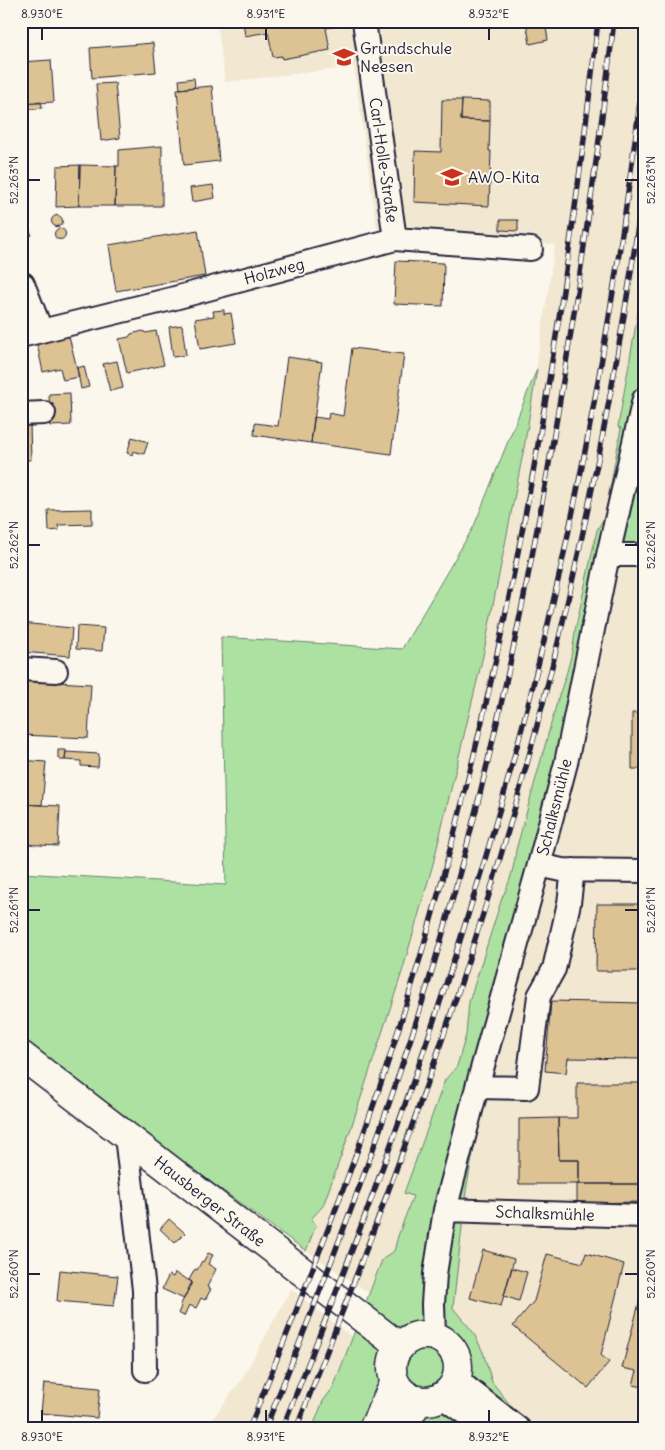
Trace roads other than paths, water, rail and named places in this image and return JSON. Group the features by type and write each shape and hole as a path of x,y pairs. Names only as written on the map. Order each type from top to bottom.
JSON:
{"main road":[{"name":"Hausberger Straße","path":"21,1055 400,1347"},
{"path":"400,1429 439,1392 458,1368 451,1348 444,1341 434,1336 426,1335 412,1338 400,1347 393,1360 395,1382 405,1394 439,1392"},
{"path":"373,1429 395,1382"}],"street":[{"name":"Carl-Holle-Straße","path":"364,21 395,239"},
{"name":"Holzweg","path":"31,333 172,299 395,239 531,249"},
{"path":"21,282 23,284 31,333"},
{"name":"Schalksmühle","path":"434,1336 433,1304 435,1274 445,1210 566,763 608,555 644,399"},
{"path":"21,414 44,414"},
{"path":"608,555 644,555"},
{"path":"21,669 56,671"},
{"path":"539,865 562,870 644,871"},
{"path":"477,1087 527,1088 539,996 554,969 569,903 573,870"},
{"path":"126,1136 144,1290 145,1370"},
{"name":"Schalksmühle","path":"445,1210 644,1216"},
{"path":"439,1392 487,1429"},
{"path":"439,1392 519,1429"}],"railway":[{"path":"249,1429 330,1225 368,1122 402,1018 438,896 470,773 524,524 546,399 566,273 598,21"},
{"path":"265,1429 337,1248 381,1126 441,940 479,799 512,656 553,441 585,239 614,21"},
{"path":"282,1429 377,1183 435,1017 488,850 535,679 574,507 607,332 644,69"},
{"path":"296,1429 366,1252 431,1072 471,952 527,763 552,668 595,475 630,281 644,184"}],"place":[{"name":"Grundschule Neesen","path":"344,57"},
{"name":"AWO-Kita","path":"452,177"}]}
